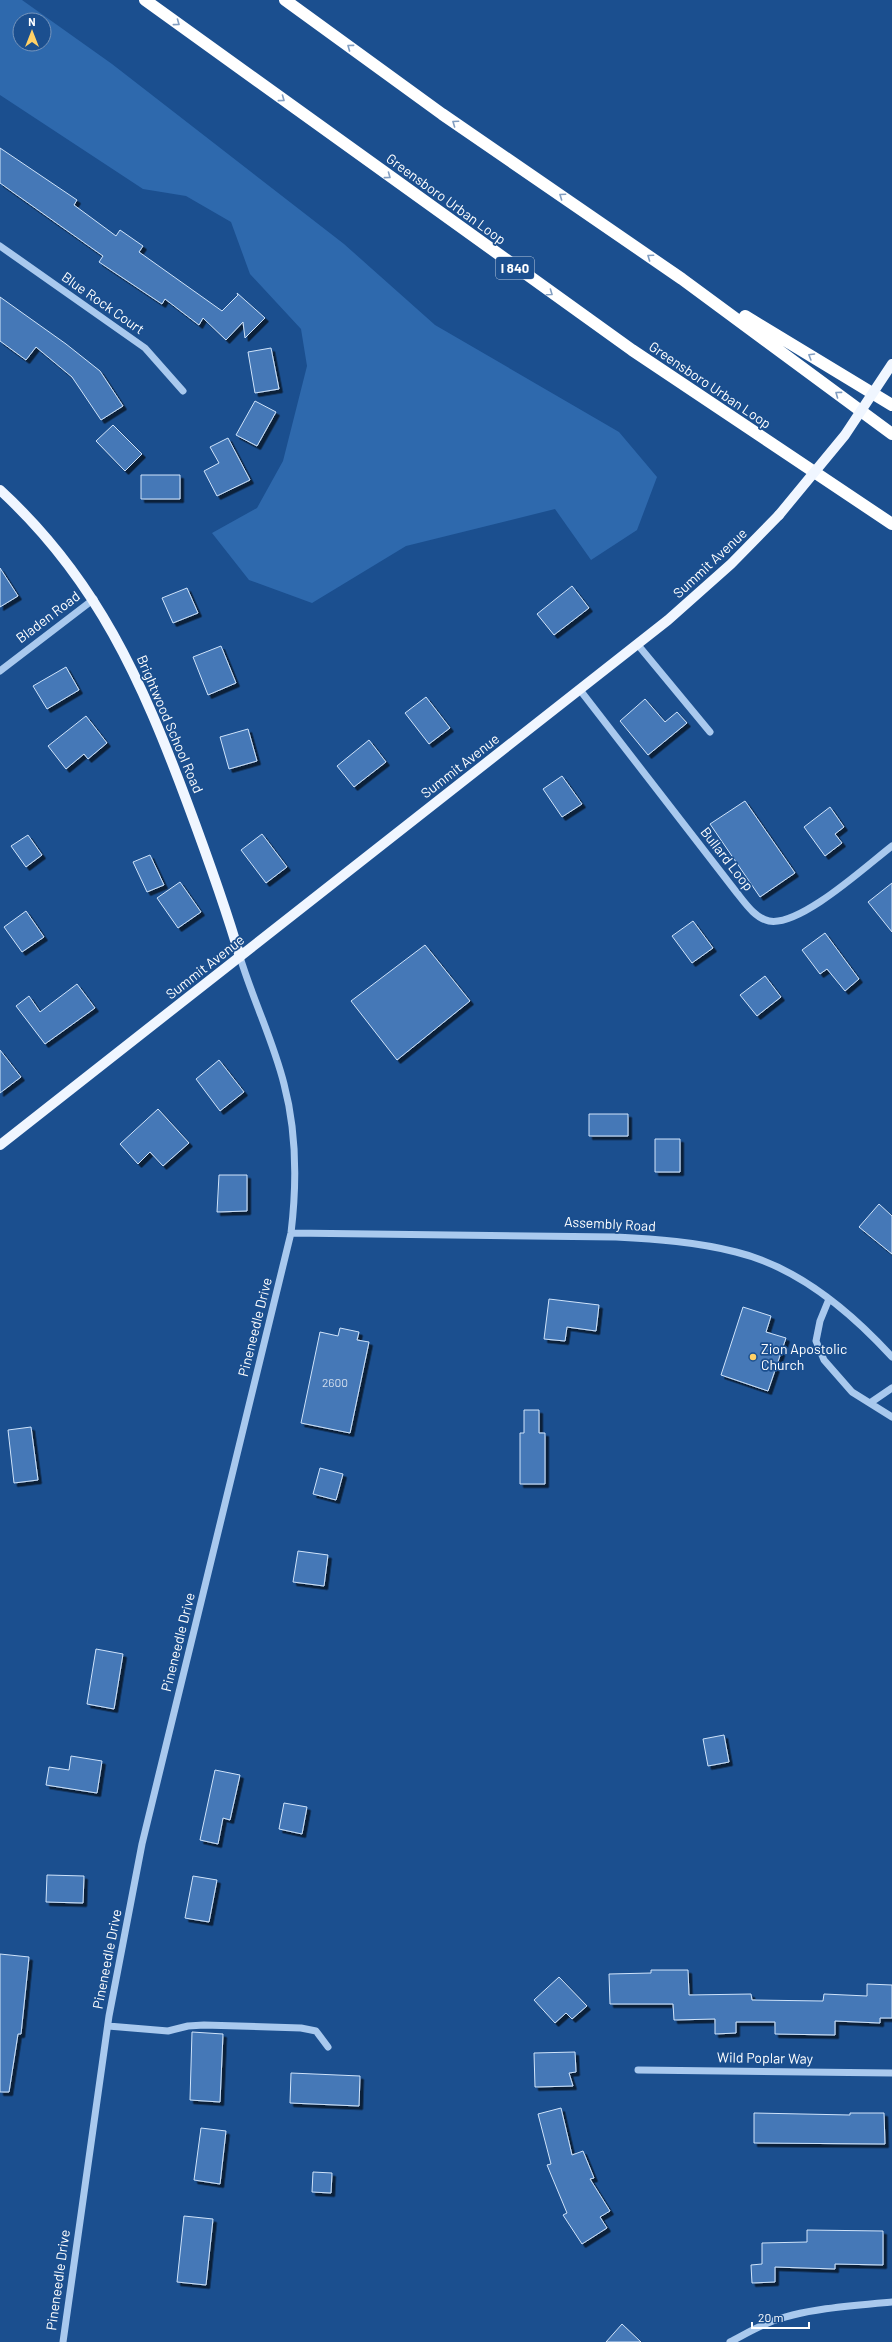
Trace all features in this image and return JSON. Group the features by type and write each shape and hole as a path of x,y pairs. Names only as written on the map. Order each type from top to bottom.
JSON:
{"highway":[{"name":"Greensboro Urban Loop","path":"146,0 620,342 892,524"},
{"path":"286,0 442,114 682,279 892,434"},
{"path":"682,279 892,404"}],"main road":[{"name":"Summit Avenue","path":"0,1145 638,645 701,593 778,515 845,435 892,364"},
{"name":"Brightwood School Road","path":"0,490 28,515 74,571 94,599 124,652 153,712 199,835 240,956"}],"street":[{"name":"Blue Rock Court","path":"0,246 145,348 183,391"},
{"name":"Bladen Road","path":"0,671 94,599"},
{"path":"638,645 710,732"},
{"name":"Bullard Loop","path":"580,690 737,894 753,912 768,921 780,921 793,918 813,907 892,846"},
{"name":"Pineneedle Drive","path":"62,2342 108,2026 142,1844 291,1233 296,1174 291,1116 276,1055 240,956"},
{"name":"Assembly Road","path":"291,1233 557,1234 670,1240 737,1252 765,1262 795,1276 830,1299 866,1330 892,1357"},
{"path":"830,1299 820,1321 816,1341 824,1360 852,1392 892,1417"},
{"path":"870,1403 892,1388"},
{"path":"108,2026 168,2031 188,2026 204,2025 301,2028 316,2031 328,2047"},
{"name":"Wild Poplar Way","path":"638,2070 892,2073"},
{"path":"730,2342 769,2322 817,2311 892,2302"}],"shaded area":[{"path":"0,0 22,0 39,12 12,12 12,52 52,52 52,21 112,64 344,244 435,325 619,432 657,477 637,530 591,560 555,509 406,546 312,603 249,580 212,533 257,508 283,461 307,366 301,329 250,274 231,222 186,196 143,189 0,95"}],"building":[{"path":"0,148 77,200 74,205 116,236 120,230 143,246 139,252 222,311 238,295 237,293 265,318 245,338 243,322 226,340 203,318 199,325 165,299 162,304 99,262 103,256 0,183"},
{"path":"0,297 66,344 100,371 123,406 101,420 72,377 36,347 26,360 0,341"},
{"path":"271,348 279,389 255,393 248,352"},
{"path":"255,401 276,412 257,446 236,435"},
{"path":"113,425 142,454 125,471 96,441"},
{"path":"228,438 250,480 217,496 204,471 219,463 210,447"},
{"path":"141,475 180,475 180,499 141,499"},
{"path":"0,568 18,596 0,607"},
{"path":"572,586 589,608 554,635 537,614"},
{"path":"187,588 198,613 173,623 162,598"},
{"path":"221,646 236,683 208,695 193,657"},
{"path":"66,667 79,690 47,709 33,686"},
{"path":"426,697 450,728 429,744 405,713"},
{"path":"645,699 665,722 677,712 687,723 648,755 620,721"},
{"path":"86,716 107,743 88,759 84,754 66,769 48,746"},
{"path":"248,729 257,761 229,769 220,737"},
{"path":"369,740 386,762 354,787 337,766"},
{"path":"562,776 582,804 562,817 543,789"},
{"path":"745,801 795,873 760,897 710,824"},
{"path":"830,807 844,827 835,834 842,843 825,856 804,827"},
{"path":"262,834 287,867 266,883 241,850"},
{"path":"28,835 42,855 26,867 11,846"},
{"path":"150,855 164,885 147,892 133,862"},
{"path":"180,882 201,912 178,928 157,898"},
{"path":"892,883 892,932 868,902"},
{"path":"26,911 44,937 22,952 4,927"},
{"path":"693,921 713,948 692,963 672,936"},
{"path":"825,933 859,979 845,991 827,969 820,974 802,950"},
{"path":"425,945 470,1001 397,1060 351,1001"},
{"path":"765,976 781,997 757,1016 740,995"},
{"path":"77,984 95,1008 45,1044 16,1006 29,996 40,1012"},
{"path":"0,1050 21,1077 0,1093"},
{"path":"219,1060 244,1092 220,1111 196,1079"},
{"path":"158,1109 189,1143 163,1166 150,1152 138,1164 120,1144"},
{"path":"589,1114 628,1114 628,1136 589,1136"},
{"path":"655,1139 680,1139 680,1172 655,1172"},
{"path":"219,1175 247,1175 247,1211 217,1212"},
{"path":"879,1204 892,1216 892,1254 859,1227"},
{"path":"549,1299 599,1305 596,1331 567,1327 565,1341 544,1339"},
{"name":"Zion Apostolic Church","path":"743,1307 771,1316 766,1332 786,1338 768,1391 721,1375"},
{"path":"340,1328 359,1332 357,1340 369,1342 350,1433 301,1423 320,1332 338,1336"},
{"path":"524,1410 539,1410 539,1433 545,1433 545,1484 520,1484 520,1433 524,1433"},
{"path":"31,1427 38,1480 14,1483 8,1430"},
{"path":"320,1468 343,1474 336,1500 313,1494"},
{"path":"298,1551 328,1555 324,1586 293,1582"},
{"path":"96,1649 123,1654 114,1709 87,1704"},
{"path":"724,1735 729,1762 708,1766 703,1739"},
{"path":"71,1756 102,1761 97,1793 46,1785 49,1767 69,1770"},
{"path":"215,1770 240,1775 230,1820 223,1818 218,1844 200,1840"},
{"path":"284,1803 307,1807 302,1834 279,1829"},
{"path":"47,1875 84,1876 83,1903 46,1902"},
{"path":"193,1876 217,1880 209,1922 185,1918"},
{"path":"0,1954 29,1957 21,2034 18,2034 9,2092 0,2092"},
{"path":"651,1970 688,1970 689,1995 751,1994 752,2000 823,2001 824,1994 867,1996 867,1984 892,1985 892,2018 880,2018 880,2023 835,2021 835,2035 775,2034 775,2022 736,2022 736,2033 715,2034 715,2019 674,2020 673,2004 610,2004 609,1974 651,1973"},
{"path":"559,1977 587,2006 572,2019 566,2013 555,2023 534,2000"},
{"path":"192,2032 223,2034 220,2102 190,2100"},
{"path":"575,2052 576,2072 569,2073 573,2086 535,2087 534,2053"},
{"path":"291,2073 360,2076 359,2106 290,2103"},
{"path":"561,2108 572,2155 583,2151 594,2178 590,2179 610,2211 600,2217 607,2228 582,2244 563,2215 567,2213 547,2165 551,2164 538,2114"},
{"path":"754,2113 850,2115 850,2113 884,2113 885,2144 754,2143"},
{"path":"201,2128 226,2131 220,2184 194,2180"},
{"path":"313,2172 332,2173 331,2193 312,2192"},
{"path":"184,2216 213,2219 206,2285 177,2282"},
{"path":"807,2230 883,2231 883,2265 835,2264 835,2269 775,2267 775,2282 752,2283 751,2265 762,2264 762,2243 807,2242"},
{"path":"622,2324 641,2342 606,2342"}],"place":[{"name":"Zion Apostolic Church","path":"753,1357"}]}
